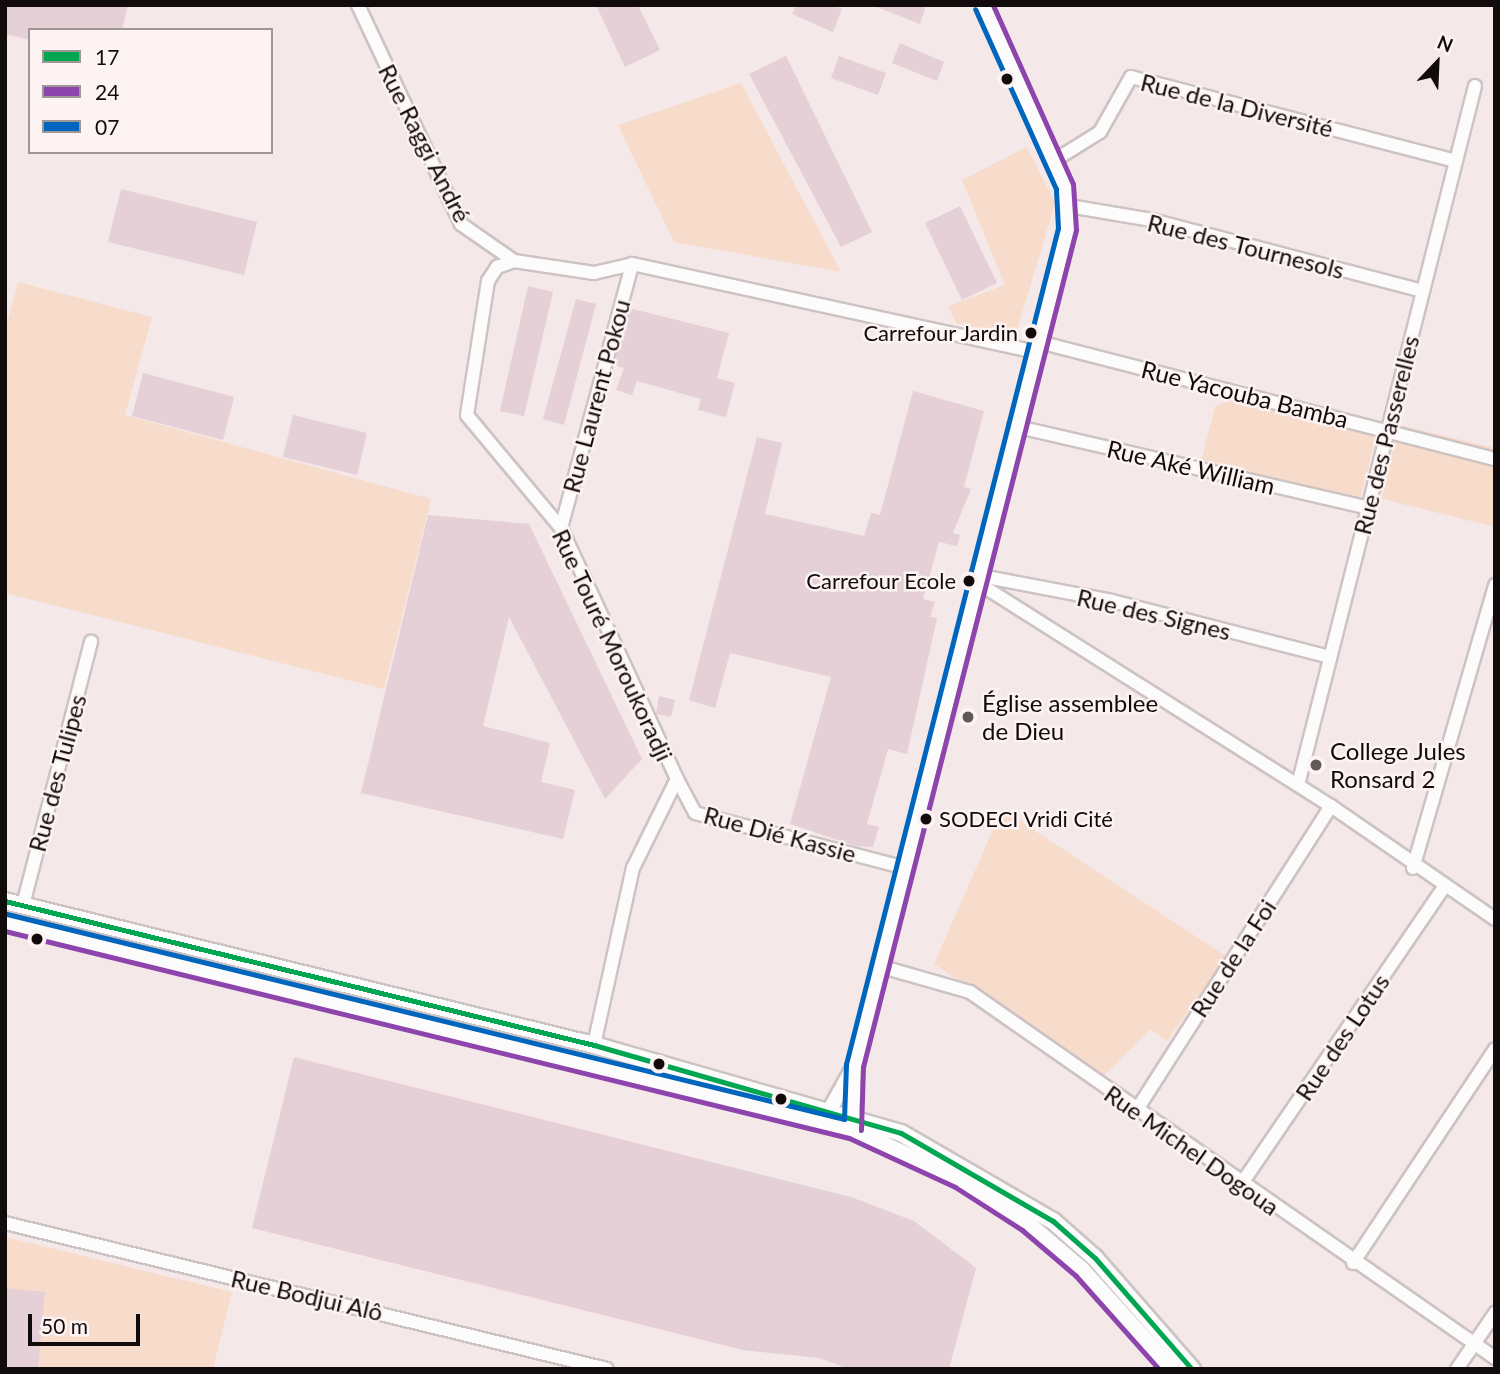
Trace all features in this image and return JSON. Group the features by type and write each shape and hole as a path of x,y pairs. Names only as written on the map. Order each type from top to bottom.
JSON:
{"main road":[{"path":"5,901 594,1045 939,1150 1053,1221 1095,1258 1192,1369"},
{"path":"5,922 826,1115"},
{"path":"853,1123 959,1179 1027,1223 1082,1270 1171,1369"}],"street":[{"name":"Rue Raggi André","path":"358,5 461,224 514,261"},
{"path":"853,1123 854,1066 1069,206 1055,160 983,5"},
{"name":"Rue de la Diversité","path":"1055,160 1100,132 1131,77 1455,161"},
{"name":"Rue des Passerelles","path":"1298,785 1475,86"},
{"name":"Rue des Tournesols","path":"1069,206 1153,220 1422,291"},
{"path":"514,261 594,272 632,264 1033,346"},
{"name":"Rue Touré Moroukoradji","path":"514,261 497,267 488,281 467,415 561,528 677,779 633,868 594,1045"},
{"name":"Rue Laurent Pokou","path":"561,528 632,264"},
{"name":"Rue Yacouba Bamba","path":"1033,346 1495,459"},
{"name":"Rue Aké William","path":"1014,426 1368,508"},
{"path":"976,578 1331,806 1413,868 1495,919"},
{"name":"Rue des Signes","path":"976,578 1112,601 1330,657"},
{"path":"1413,868 1495,585"},
{"name":"Rue des Tulipes","path":"23,905 91,642"},
{"name":"Rue Dié Kassie","path":"677,779 695,813 902,867"},
{"name":"Rue de la Foi","path":"1136,1111 1331,806"},
{"name":"Rue des Lotus","path":"1240,1186 1443,888"},
{"name":"Rue Michel Dogoua","path":"879,966 970,992 1240,1186 1495,1358"},
{"path":"1353,1263 1495,1049"},
{"path":"826,1115 854,1066"},
{"name":"Rue Bodjui Alô","path":"5,1223 607,1369"},
{"path":"1457,1369 1495,1313"}],"shaded area":[{"path":"741,83 841,272 674,242 618,125"},
{"path":"1027,147 1055,203 1015,337 956,323 948,306 1005,285 962,180"},
{"path":"18,282 152,317 125,415 431,499 384,689 5,593 5,331"},
{"path":"1245,393 1379,424 1359,503 1201,462 1215,407"},
{"path":"1399,425 1495,448 1495,527 1382,499"},
{"path":"1002,809 1227,957 1167,1041 1150,1029 1103,1077 934,964"},
{"path":"5,1237 232,1292 213,1369 5,1369"}],"building":[{"path":"5,5 128,5 122,28 28,28 28,40 5,34"},
{"path":"596,5 638,5 660,50 625,67"},
{"path":"796,5 833,5 842,9 833,32 792,14"},
{"path":"872,5 926,5 920,24"},
{"path":"900,43 944,62 937,81 892,63"},
{"path":"786,56 872,232 841,247 749,74"},
{"path":"839,56 886,73 878,95 831,78"},
{"path":"121,189 257,222 244,275 108,242"},
{"path":"960,206 997,283 962,300 925,223"},
{"path":"528,286 553,292 524,416 500,411"},
{"path":"576,299 596,304 564,425 543,419"},
{"path":"629,308 729,333 717,378 735,383 726,417 698,410 701,399 637,381 632,395 616,390 624,368 614,365"},
{"path":"143,373 234,397 223,440 132,416"},
{"path":"913,391 984,411 964,487 971,489 953,533 960,535 957,546 939,542 923,599 935,602 930,617 937,618 907,754 888,749 867,824 879,827 873,847 856,846 790,824 831,677 730,653 715,708 689,700 757,437 782,443 765,514 864,536 871,513 880,515"},
{"path":"293,415 367,433 357,475 283,457"},
{"path":"428,515 529,524 642,759 605,799 509,617 483,726 550,743 541,782 575,790 563,839 361,793"},
{"path":"659,696 675,700 671,717 656,714"},
{"path":"294,1057 851,1197 914,1221 976,1268 949,1369 849,1369 819,1358 743,1350 252,1228"},
{"path":"5,1288 45,1292 38,1369 5,1369"}],"transit line":[{"name":"24","path":"861,1130 863,1067 1076,230 1073,184 993,5"},
{"name":"07","path":"7,914 844,1119 846,1064 1058,228 1056,189 975,9"},
{"name":"17","path":"5,901 594,1045 901,1133 1053,1221 1095,1258 1192,1369"},
{"name":"24","path":"5,931 849,1138 955,1187 1022,1230 1076,1276 1159,1369"}],"place":[{"name":"Carrefour Jardin","path":"1031,333"},
{"name":"Carrefour Ecole","path":"969,581"},
{"name":"Église assemblee de Dieu","path":"968,717"},
{"name":"College Jules Ronsard 2","path":"1316,765"},
{"name":"SODECI Vridi Cité","path":"926,819"}]}
